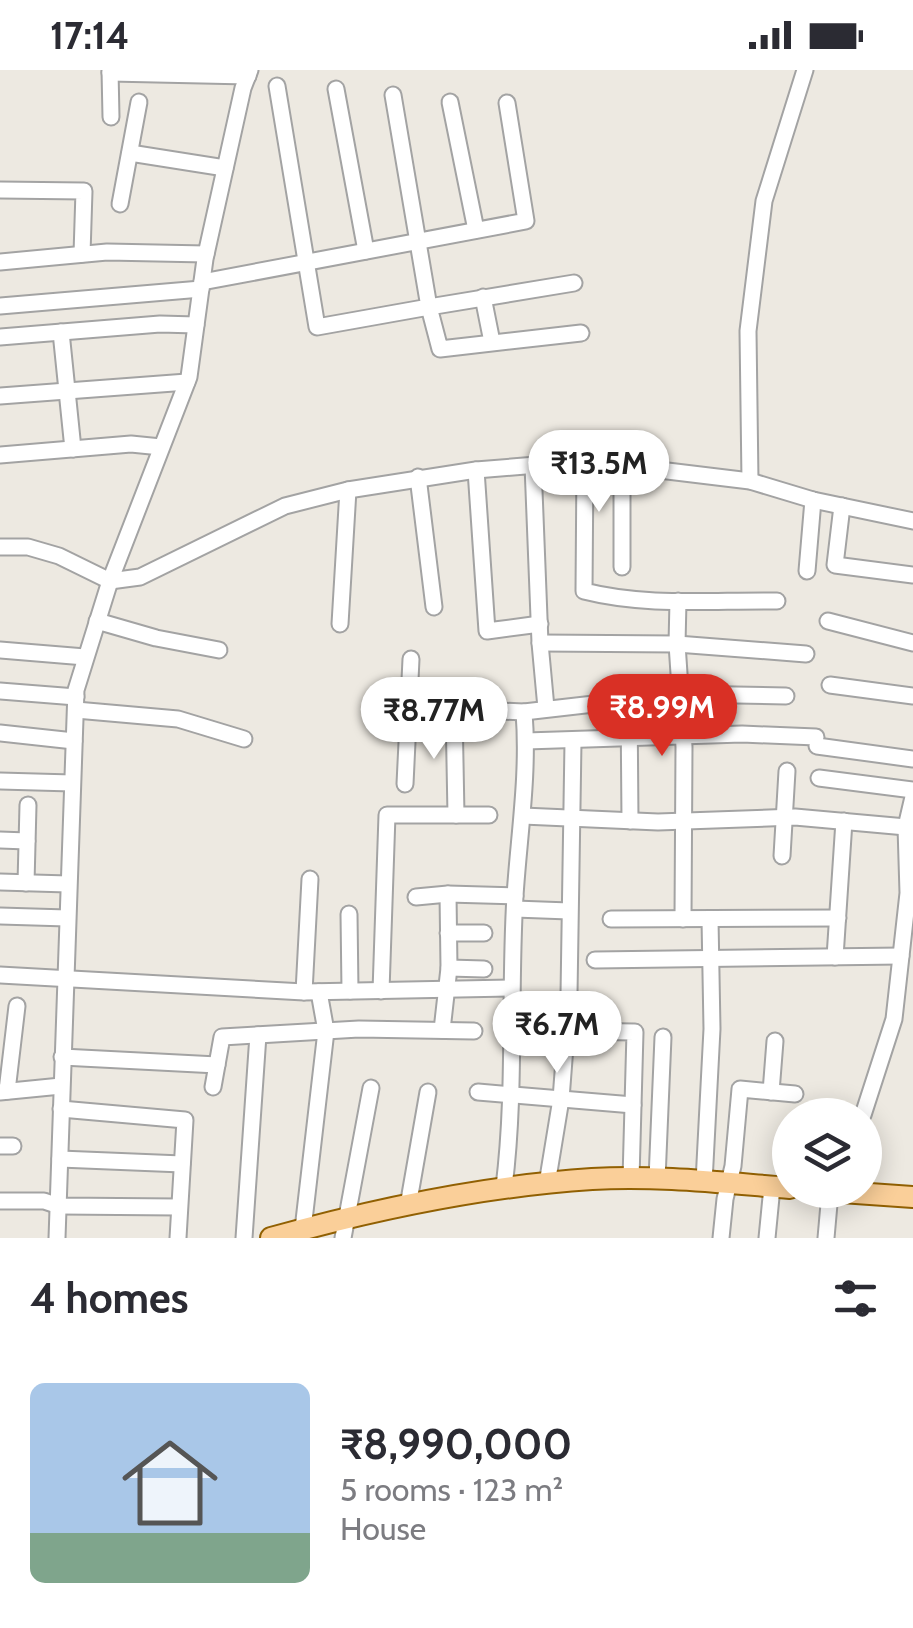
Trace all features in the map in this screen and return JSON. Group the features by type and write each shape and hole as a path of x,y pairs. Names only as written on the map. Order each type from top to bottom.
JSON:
{"main road":[{"path":"271,1238 303,1228 345,1229 408,1206 504,1187 632,1179 772,1187"},
{"path":"882,1195 913,1197"}],"street":[{"path":"750,481 748,331 764,201 806,70"},
{"path":"57,1238 76,704 110,580 187,382 206,254 249,73 110,72 111,116"},
{"path":"277,86 317,327 574,284"},
{"path":"336,89 366,251"},
{"path":"393,95 440,349 581,333"},
{"path":"120,204 140,102"},
{"path":"450,102 476,230"},
{"path":"0,306 201,286 526,221 508,102"},
{"path":"130,153 225,168"},
{"path":"0,190 84,191 82,254"},
{"path":"0,262 82,254 206,254"},
{"path":"483,297 492,342"},
{"path":"0,337 160,324 196,325"},
{"path":"61,332 73,449"},
{"path":"0,396 187,382"},
{"path":"0,455 132,444 162,447"},
{"path":"0,546 28,547 59,556 110,580 140,577 285,506 418,477 585,461 750,481 813,500 913,521"},
{"path":"585,461 584,591 612,598 777,602"},
{"path":"622,463 622,567"},
{"path":"533,465 546,708"},
{"path":"476,470 487,631 540,624"},
{"path":"418,477 434,607"},
{"path":"340,624 348,490"},
{"path":"807,571 813,500"},
{"path":"842,506 835,565 913,575"},
{"path":"678,601 684,919"},
{"path":"96,621 219,650"},
{"path":"828,622 913,644"},
{"path":"540,643 677,644 806,654"},
{"path":"0,650 86,657"},
{"path":"405,784 412,660"},
{"path":"830,685 913,696"},
{"path":"0,691 178,719 244,739"},
{"path":"408,698 454,709 524,712 681,694 786,696"},
{"path":"629,700 630,821"},
{"path":"454,709 456,814"},
{"path":"504,1187 511,1094 515,902 523,816 524,712"},
{"path":"0,733 74,742"},
{"path":"526,741 742,734 913,759"},
{"path":"547,1184 562,1098 574,742"},
{"path":"782,856 788,770"},
{"path":"819,778 913,794 906,827 908,893 894,1019 869,1098"},
{"path":"0,781 72,783"},
{"path":"26,882 28,805"},
{"path":"381,991 387,816 490,815"},
{"path":"523,816 684,822 784,817 906,827"},
{"path":"835,957 844,821"},
{"path":"0,840 28,841"},
{"path":"303,1228 326,1031 312,992 310,879"},
{"path":"0,882 68,884"},
{"path":"416,897 448,894 570,911"},
{"path":"442,1030 449,968 448,894"},
{"path":"348,914 350,991"},
{"path":"0,916 67,918"},
{"path":"611,919 838,918"},
{"path":"704,1182 712,1029 710,919"},
{"path":"448,934 484,933"},
{"path":"595,960 901,956"},
{"path":"449,968 484,969"},
{"path":"0,975 312,992 511,988"},
{"path":"17,1006 4,1091 61,1086"},
{"path":"213,1086 222,1036 474,1031"},
{"path":"566,1031 635,1032 632,1179"},
{"path":"244,1238 258,1035"},
{"path":"657,1180 664,1037"},
{"path":"771,1092 776,1041"},
{"path":"62,1056 217,1065"},
{"path":"345,1229 371,1088"},
{"path":"721,1238 740,1089 795,1094"},
{"path":"408,1206 428,1092"},
{"path":"478,1092 562,1098 661,1098"},
{"path":"61,1109 185,1120 178,1238"},
{"path":"60,1158 182,1164"},
{"path":"0,1201 44,1201 58,1206 178,1207"},
{"path":"767,1238 775,1208"},
{"path":"826,1238 829,1208"}]}
